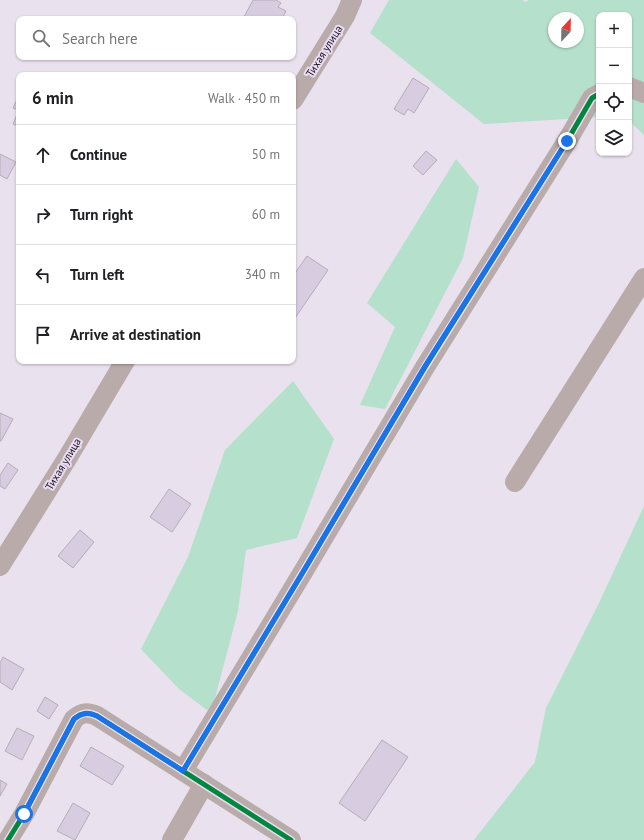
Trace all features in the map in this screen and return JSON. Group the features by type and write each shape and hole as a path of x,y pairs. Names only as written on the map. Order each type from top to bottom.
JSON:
{"street":[{"name":"Тихая улица","path":"296,95 345,16 352,0"},
{"path":"632,88 644,92"},
{"path":"183,771 425,366 567,141 592,98 596,96"},
{"path":"515,482 644,278"},
{"name":"Тихая улица","path":"0,566 68,457 123,364"},
{"path":"8,840 24,814 74,719 79,715 86,713 97,716 291,840"},
{"path":"172,840 204,784"}],"green space":[{"path":"389,0 522,0 526,2 529,0 644,0 644,135 632,124 632,12 596,12 596,117 484,124 370,33"},
{"path":"456,159 479,187 463,258 385,409 360,405 395,327 367,303"},
{"path":"293,381 334,439 297,538 246,550 238,611 211,713 179,689 141,649 188,557 225,450"},
{"path":"644,506 644,840 474,840 535,762 546,708 599,603"}],"building":[{"path":"253,0 276,0 281,3 278,7 286,11 284,16 245,16"},
{"path":"413,78 429,88 414,113 408,109 404,115 394,109"},
{"path":"16,102 16,109 13,108"},
{"path":"16,117 16,125 13,124"},
{"path":"426,151 437,160 423,175 413,166"},
{"path":"0,154 16,162 7,179 0,175"},
{"path":"307,256 328,270 296,317 296,272"},
{"path":"0,413 13,419 1,441 0,441"},
{"path":"8,463 18,470 5,489 0,486 0,475"},
{"path":"169,489 191,504 172,532 150,517"},
{"path":"80,530 94,542 73,568 58,556"},
{"path":"3,657 24,669 12,690 0,682 0,663"},
{"path":"45,697 58,705 49,719 37,711"},
{"path":"17,728 34,736 22,760 5,751"},
{"path":"382,740 408,757 365,821 339,803"},
{"path":"91,747 124,766 112,785 80,766"},
{"path":"0,780 7,784 0,796"},
{"path":"73,803 90,813 75,840 57,831"}],"cycle path":[{"path":"183,771 425,367 567,141 592,98 596,96"},
{"path":"8,840 24,814 74,719 82,714 88,713 97,716 291,840"}],"route":[{"path":"24,814 74,719 79,715 86,713 97,716 183,771 425,366 567,141"}]}
